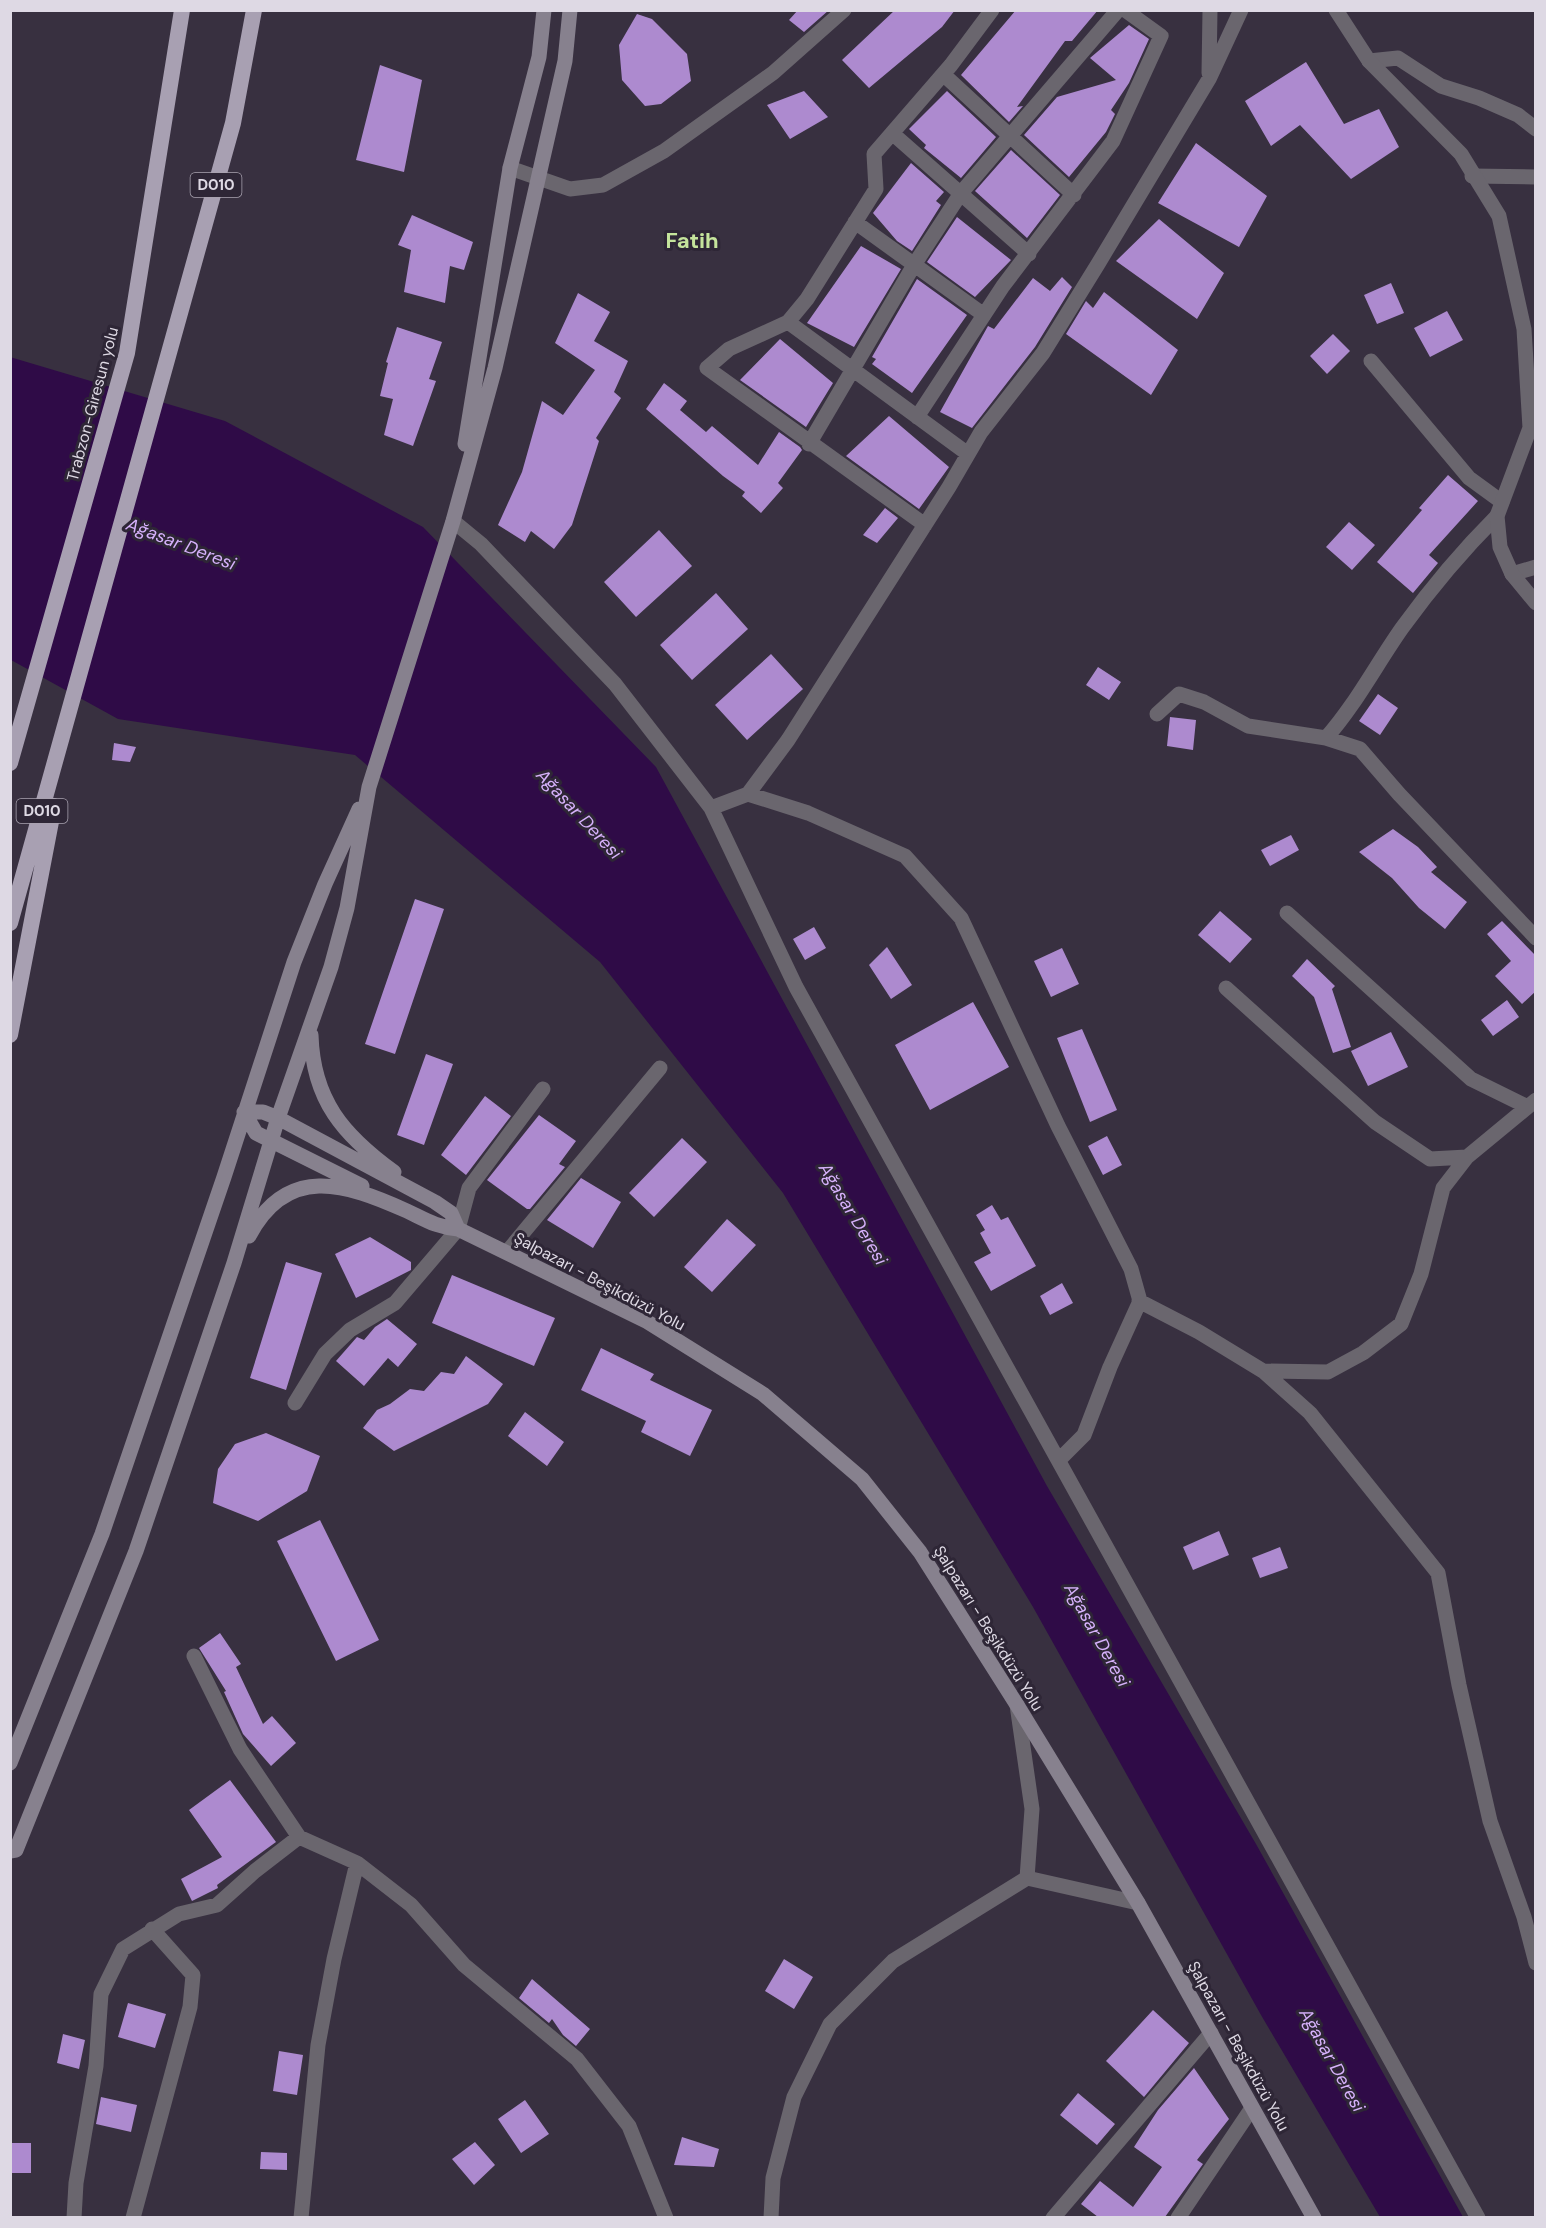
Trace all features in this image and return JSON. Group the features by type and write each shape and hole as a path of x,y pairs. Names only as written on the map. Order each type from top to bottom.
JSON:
{"highway":[{"name":"Trabzon-Giresun yolu","path":"10,763 127,353 182,10"},
{"name":"D010","path":"10,923 233,123 254,10"},
{"path":"10,743 32,686"},
{"path":"10,1035 74,698"}],"main road":[{"path":"453,521 510,168 539,57 544,10"},
{"path":"12,1855 136,1551 234,1263 278,1118 311,1025 347,908 369,787 453,521 495,368 565,61 570,10"},
{"path":"10,1763 102,1534 224,1177 294,962 325,884 369,787"},
{"path":"244,1112 256,1133 330,1168 439,1228 458,1229 451,1213 364,1150 346,1133 332,1113 319,1083 312,1061 311,1025"},
{"path":"244,1112 263,1112 278,1118 435,1202"},
{"path":"234,1263 256,1223 272,1204 284,1194 303,1186 325,1184 348,1188 406,1211"},
{"name":"Şalpazarı - Beşikdüzü Yolu","path":"458,1229 646,1321 763,1394 862,1479 920,1552 1017,1705 1138,1903 1314,2217"}],"street":[{"path":"510,168 570,189 603,185 664,151 773,73 844,10"},
{"path":"925,525 809,444 707,368 729,349 788,322 807,298 876,189 874,154 943,74 992,10"},
{"path":"809,444 852,369 961,193 1118,10"},
{"path":"917,417 984,315 1113,141 1161,36 1125,10"},
{"path":"1209,80 1210,10"},
{"path":"711,808 748,794 788,740 863,618 925,525 981,432 1043,353 1209,80 1241,10"},
{"path":"1326,738 1348,713 1402,629 1454,560 1499,509 1530,428 1524,329 1499,216 1461,154 1369,60 1336,10"},
{"path":"1369,60 1398,58 1441,86 1479,98 1518,115 1536,129"},
{"path":"943,74 1074,195"},
{"path":"892,132 1029,254"},
{"path":"1473,176 1536,177"},
{"path":"855,222 984,315"},
{"path":"788,322 968,454"},
{"path":"1371,361 1469,478 1499,509 1500,547 1512,574 1536,603"},
{"path":"453,521 481,544 615,684 711,808 796,987 1478,2217"},
{"path":"1512,574 1536,567"},
{"path":"1156,714 1179,694 1204,702 1248,726 1326,738 1360,749 1536,938"},
{"path":"748,794 808,813 905,856 961,918 1058,1126 1131,1269 1140,1301 1110,1367 1084,1435 1059,1460"},
{"path":"1263,1371 1328,1372 1363,1353 1401,1324 1420,1274 1443,1188 1467,1157 1531,1103 1471,1079 1287,913"},
{"path":"1226,988 1375,1122 1430,1159 1467,1157"},
{"path":"507,1252 660,1068"},
{"path":"296,1403 325,1354 350,1330 395,1303 458,1229 469,1188 543,1089"},
{"path":"1140,1301 1199,1332 1263,1371 1310,1413 1438,1573 1459,1685 1490,1821 1524,1917 1536,1963"},
{"path":"194,1656 240,1749 299,1838 357,1863 411,1905 464,1965 577,2059 629,2126 666,2217"},
{"path":"1017,1705 1032,1809 1027,1878"},
{"path":"74,2217 76,2183 96,2066 102,1994 123,1949 178,1914 217,1905 255,1870 299,1838"},
{"path":"301,2217 318,2045 334,1959 357,1863"},
{"path":"771,2217 773,2178 794,2097 830,2024 893,1960 1027,1878 1138,1903"},
{"path":"133,2217 190,2007 193,1975 152,1929"},
{"path":"1053,2217 1211,2033"},
{"path":"1178,2217 1252,2108"}],"water":[{"name":"Ağasar Deresi","path":"10,357 225,421 423,527 656,767 1047,1486 1256,1844 1463,2217 1380,2217 1261,2015 1033,1607 783,1193 600,962 355,755 118,719 11,660"}],"building":[{"path":"798,10 829,10 804,32 789,20"},
{"path":"895,10 955,10 942,27 869,88 842,60"},
{"path":"1016,10 1098,10 1072,41 1065,41 1017,107 1023,106 1009,122 961,75"},
{"path":"637,14 652,19 687,54 691,81 661,104 645,106 622,80 619,45"},
{"path":"1129,25 1149,39 1129,83 1111,110 1115,114 1106,132 1069,177 1024,135 1057,97 1116,80 1090,58"},
{"path":"1306,62 1344,124 1379,109 1399,147 1351,179 1300,125 1271,146 1245,101"},
{"path":"380,65 422,80 404,172 356,160"},
{"path":"804,91 828,117 790,139 767,105"},
{"path":"947,91 996,137 961,178 924,148 926,145 909,129"},
{"path":"1196,143 1267,196 1239,247 1158,203"},
{"path":"1011,150 1060,195 1027,238 975,191"},
{"path":"911,163 944,192 936,201 941,205 912,251 897,241 873,213"},
{"path":"412,215 473,242 464,270 450,266 445,303 404,292 411,250 398,245"},
{"path":"957,217 1011,260 975,297 927,262"},
{"path":"1159,219 1224,273 1197,319 1116,261"},
{"path":"861,246 901,269 854,347 807,323"},
{"path":"1062,277 1072,287 1035,347 972,428 940,412 988,326 994,329 1033,278 1050,291"},
{"path":"917,279 967,315 912,393 872,364 876,359 872,357"},
{"path":"1391,283 1404,313 1377,324 1364,295"},
{"path":"1104,292 1178,350 1151,395 1066,334 1086,301 1093,308"},
{"path":"578,293 610,312 594,341 628,361 614,392 621,398 596,438 599,441 572,525 554,549 531,531 525,542 498,525 522,472 542,401 563,415 595,370 555,343"},
{"path":"1447,311 1463,340 1430,357 1414,328"},
{"path":"397,327 442,342 429,379 436,381 413,446 384,435 393,399 380,396 388,363 386,362"},
{"path":"1333,334 1350,351 1327,374 1310,356"},
{"path":"780,339 833,383 806,427 740,380"},
{"path":"664,383 687,401 680,410 706,432 712,426 758,465 779,432 800,447 802,450 778,483 783,488 761,513 742,496 745,492 723,476 646,409"},
{"path":"889,416 949,467 919,509 846,456"},
{"path":"1448,475 1478,501 1429,555 1438,563 1413,593 1377,562 1422,510 1419,508"},
{"path":"885,508 898,518 877,543 863,535"},
{"path":"1349,522 1375,545 1352,570 1326,547"},
{"path":"659,530 692,566 636,617 604,582"},
{"path":"716,593 748,629 692,680 660,645"},
{"path":"771,654 803,689 747,740 715,705"},
{"path":"1098,667 1121,682 1109,700 1086,685"},
{"path":"1378,694 1398,708 1380,735 1359,721"},
{"path":"1170,717 1196,720 1193,750 1167,746"},
{"path":"114,743 136,747 130,762 112,760"},
{"path":"1393,829 1418,847 1437,867 1431,872 1467,902 1445,929 1419,908 1392,878 1359,852"},
{"path":"1291,835 1299,850 1270,866 1261,850"},
{"path":"415,899 444,909 395,1054 365,1044"},
{"path":"1220,911 1252,939 1230,963 1198,935"},
{"path":"1502,921 1536,956 1536,991 1522,1004 1495,976 1511,961 1487,934"},
{"path":"814,927 826,948 805,960 793,939"},
{"path":"887,947 912,985 891,999 869,965"},
{"path":"1062,948 1079,984 1051,997 1034,961"},
{"path":"1307,959 1335,986 1332,989 1351,1047 1333,1053 1314,997 1292,976"},
{"path":"1507,1000 1519,1017 1493,1036 1481,1020"},
{"path":"973,1002 1009,1067 930,1110 895,1045"},
{"path":"1082,1029 1117,1110 1090,1122 1057,1038"},
{"path":"1391,1032 1408,1067 1368,1086 1351,1051"},
{"path":"426,1054 453,1064 424,1145 397,1135"},
{"path":"485,1096 511,1116 466,1175 441,1155"},
{"path":"539,1115 576,1141 559,1164 565,1167 530,1209 527,1209 487,1180"},
{"path":"1107,1136 1122,1165 1103,1175 1088,1146"},
{"path":"682,1138 707,1162 654,1217 629,1193"},
{"path":"581,1178 621,1202 593,1248 547,1220"},
{"path":"992,1205 1001,1220 1008,1217 1036,1266 991,1291 974,1262 991,1253 980,1233 985,1230 976,1215"},
{"path":"727,1219 756,1245 712,1292 684,1267"},
{"path":"370,1237 411,1262 411,1270 356,1298 335,1254"},
{"path":"286,1262 322,1273 286,1390 250,1378"},
{"path":"452,1275 555,1318 534,1366 432,1323"},
{"path":"1062,1283 1073,1303 1050,1315 1040,1296"},
{"path":"387,1319 417,1344 398,1367 388,1358 364,1386 336,1361 357,1337 364,1340 375,1327"},
{"path":"601,1348 654,1374 650,1380 712,1410 690,1456 641,1432 646,1421 581,1390"},
{"path":"466,1356 503,1384 488,1404 394,1451 363,1428 377,1410 390,1404 410,1389 424,1391 441,1372 454,1374"},
{"path":"525,1412 564,1442 547,1466 508,1436"},
{"path":"266,1433 320,1456 307,1491 258,1521 213,1503 218,1469 235,1444"},
{"path":"320,1520 379,1640 336,1661 277,1541"},
{"path":"1219,1531 1229,1555 1193,1570 1183,1547"},
{"path":"1280,1547 1288,1568 1260,1578 1252,1558"},
{"path":"220,1633 241,1664 236,1667 263,1724 272,1716 296,1743 271,1766 243,1734 224,1692 226,1691 199,1648"},
{"path":"230,1780 276,1842 217,1885 218,1888 192,1901 181,1879 222,1857 189,1810"},
{"path":"784,1959 813,1977 794,2009 765,1991"},
{"path":"532,1979 590,2029 576,2046 563,2035 552,2019 549,2023 519,1998"},
{"path":"128,2003 166,2014 155,2048 118,2037"},
{"path":"1153,2010 1189,2043 1144,2097 1106,2061"},
{"path":"63,2034 85,2040 79,2069 57,2063"},
{"path":"279,2051 303,2055 297,2095 273,2091"},
{"path":"1194,2068 1229,2119 1197,2160 1203,2164 1165,2217 1098,2217 1081,2204 1100,2181 1133,2207 1162,2167 1134,2147 1158,2110"},
{"path":"1078,2093 1115,2124 1097,2145 1060,2115"},
{"path":"101,2097 137,2105 131,2132 96,2124"},
{"path":"525,2100 549,2134 521,2153 498,2119"},
{"path":"682,2137 719,2149 714,2167 674,2165"},
{"path":"475,2142 495,2165 474,2185 452,2159"},
{"path":"11,2143 31,2143 31,2173 11,2173"},
{"path":"261,2152 287,2153 287,2170 260,2169"}],"district":[{"name":"Fatih","path":"692,240"}]}
